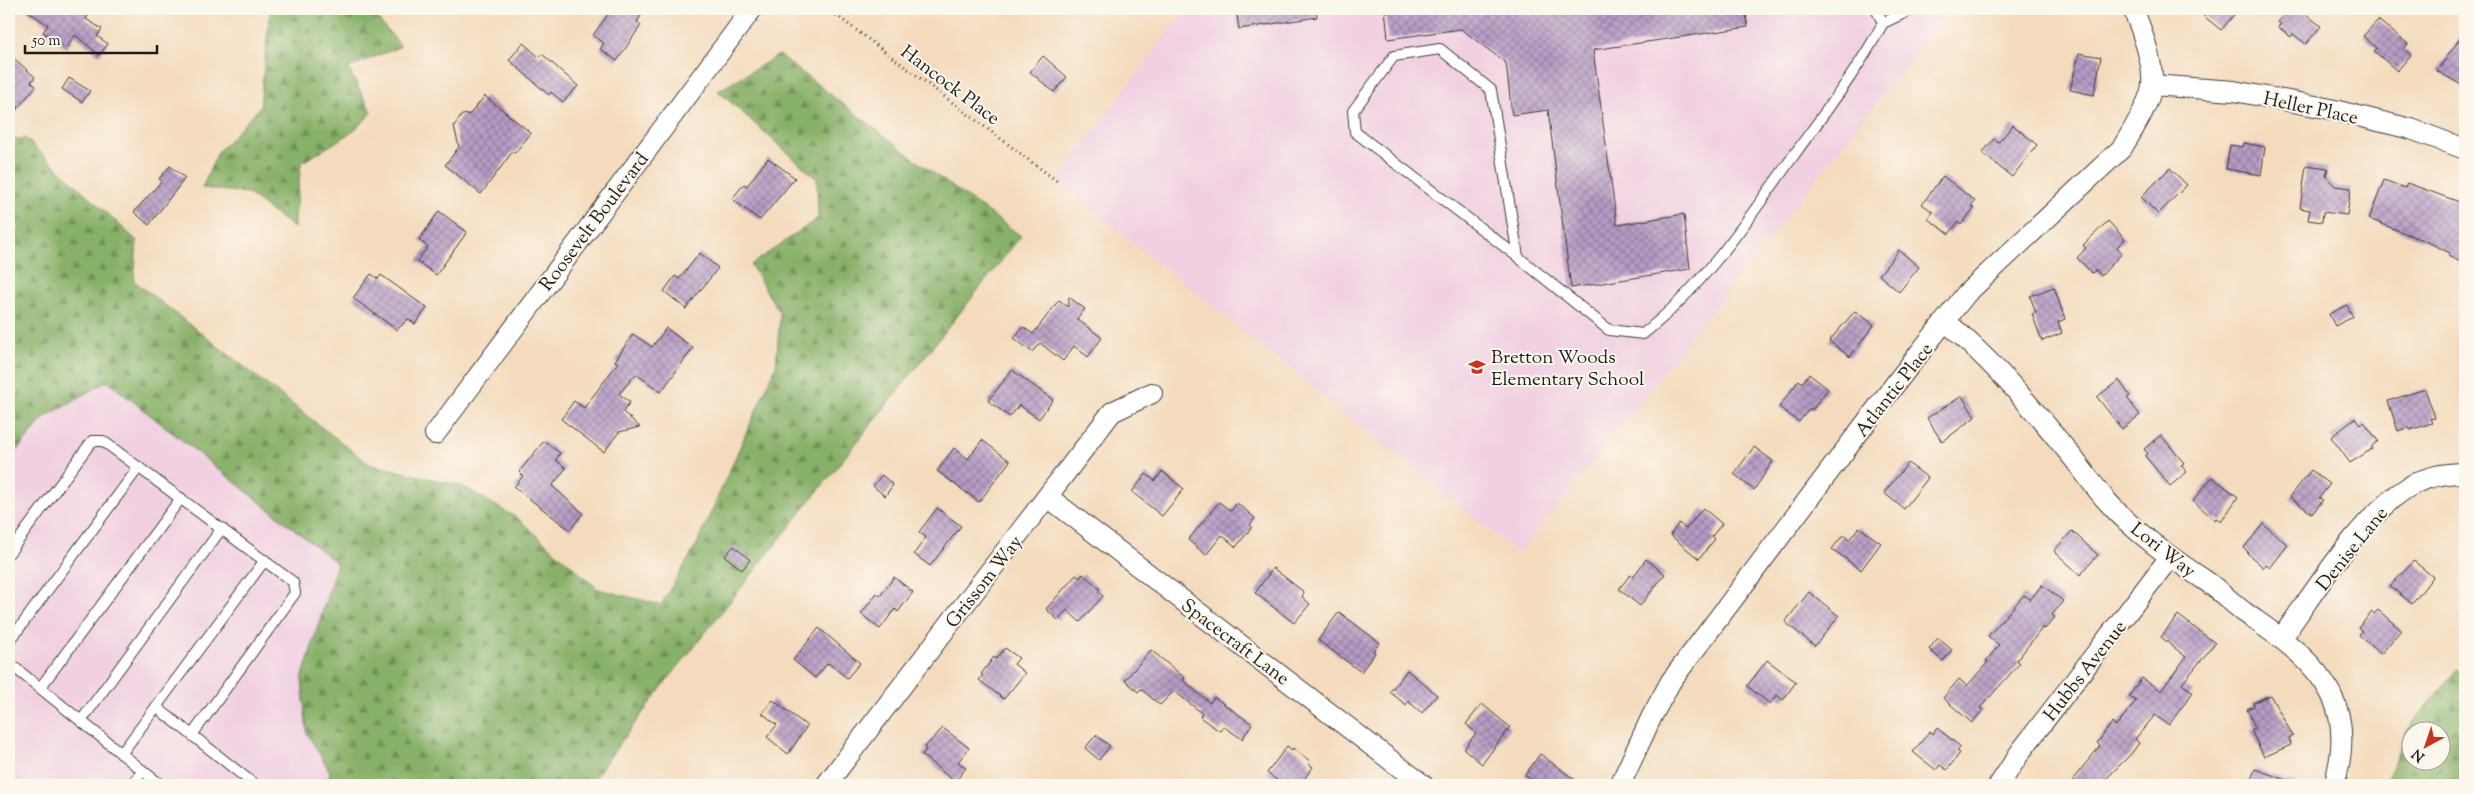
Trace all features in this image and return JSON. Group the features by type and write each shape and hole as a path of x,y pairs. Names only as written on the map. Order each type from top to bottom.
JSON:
{"street":[{"name":"Roosevelt Boulevard","path":"435,434 752,9"},
{"name":"Atlantic Place","path":"1620,785 1671,681 1899,379 1966,294 2122,148 2139,119 2152,85 2144,33 2133,9"},
{"name":"Heller Place","path":"2152,85 2234,91 2326,108 2411,129 2465,149"},
{"name":"Lori Way","path":"1945,321 1970,342 2009,383 2064,446 2106,501 2134,529 2282,637 2311,666 2331,694 2342,725 2340,764 2334,785"},
{"name":"Grissom Way","path":"826,785 1112,412 1152,393"},
{"name":"Denise Lane","path":"2282,637 2375,513 2408,487 2446,473 2465,473"},
{"name":"Spacecraft Lane","path":"1048,497 1423,785"},
{"name":"Hubbs Avenue","path":"2000,785 2021,751 2170,557"}],"lane":[{"path":"1876,9 1883,23"},
{"path":"1518,257 1491,90 1440,49 1394,56 1353,111 1355,132 1518,257 1609,330 1643,334 1672,312 1746,221 1865,56 1883,23 1913,9"},
{"path":"9,553 92,442 103,441 293,582 295,593 192,736"},
{"path":"9,642 139,467"},
{"path":"40,688 181,498"},
{"path":"81,721 222,528"},
{"path":"121,754 265,560"},
{"path":"9,663 161,785"},
{"path":"156,707 255,785"},
{"path":"131,785 143,771"}],"path":[{"name":"Hancock Place","path":"828,9 1057,181"}],"shaded area":[{"name":"Bretton Woods Elementary School","path":"1185,9 1924,9 1941,21 1519,554 1057,181"},
{"path":"107,381 337,563 302,679 307,733 330,772 326,785 9,785 9,460 45,417"}],"green space":[{"path":"270,9 369,9 401,46 348,68 372,113 351,133 301,163 294,228 247,193 202,188 218,152 260,107"},
{"path":"779,55 929,170 1021,236 662,687 589,785 326,785 330,772 307,733 302,679 337,563 107,381 45,417 9,460 9,230 18,233 13,182 9,178 9,140 25,138 137,241 134,281 369,464 462,486 517,518 598,589 661,605 696,546 776,366 780,314 751,265 818,218 817,179 718,91"},
{"path":"2457,670 2465,679 2465,785 2385,785 2402,742 2402,772 2452,772 2452,722 2414,722"}],"building":[{"path":"25,9 92,9 86,19 102,29 97,36 108,44 99,55 75,35 66,48 43,32 48,25"},
{"path":"612,9 635,9 642,14 637,22 641,25 617,61 600,49 604,43 593,35"},
{"path":"1236,9 1316,9 1317,17 1239,29"},
{"path":"1385,9 1745,9 1748,27 1593,50 1617,225 1684,214 1690,269 1571,288 1548,110 1512,115 1506,63 1461,29 1388,39"},
{"path":"2195,9 2239,9 2221,30"},
{"path":"2289,9 2299,9 2321,26 2306,44 2293,34 2291,37 2278,27 2281,24 2278,22"},
{"path":"2378,20 2408,44 2404,49 2411,55 2397,71 2374,51 2377,48 2363,36"},
{"path":"2465,31 2465,87 2437,71"},
{"path":"523,43 539,57 542,54 578,86 563,102 551,92 549,95 509,60"},
{"path":"2079,53 2101,57 2094,95 2070,90"},
{"path":"9,54 35,77 31,82 36,86 9,119"},
{"path":"1043,56 1067,77 1054,92 1030,72"},
{"path":"69,78 90,91 82,102 62,89"},
{"path":"485,96 531,133 515,153 513,151 481,194 445,165 459,147 454,126 462,115 470,114"},
{"path":"2013,125 2037,145 2012,177 1982,153 1994,139 1999,142"},
{"path":"2244,143 2265,147 2261,175 2226,169 2230,145 2243,147"},
{"path":"768,158 795,178 760,220 732,199 744,184 747,186"},
{"path":"2306,165 2328,168 2326,176 2335,186 2351,188 2347,215 2323,212 2322,222 2308,220 2310,210 2300,208"},
{"path":"170,166 185,178 149,225 134,212 162,181 159,179"},
{"path":"2170,168 2187,185 2158,214 2141,197"},
{"path":"1943,176 1975,201 1971,206 1974,208 1961,225 1958,222 1949,234 1928,219 1933,212 1922,204"},
{"path":"2384,180 2405,188 2407,183 2465,204 2465,264 2448,256 2450,253 2430,243 2369,219"},
{"path":"439,211 467,232 436,275 417,261 428,247 419,240"},
{"path":"2108,221 2125,239 2117,247 2122,253 2101,276 2096,270 2092,273 2077,258 2086,248 2083,245"},
{"path":"1899,250 1919,267 1899,292 1879,275"},
{"path":"700,253 718,268 686,309 664,291 675,276 679,279"},
{"path":"371,274 378,279 381,275 427,308 415,324 408,319 397,330 353,298"},
{"path":"2054,287 2065,319 2058,322 2062,333 2042,341 2032,314 2036,313 2030,296"},
{"path":"1069,297 1085,309 1077,319 1102,338 1088,357 1074,346 1063,361 1040,343 1032,352 1014,338 1023,327 1033,334 1059,300 1068,307"},
{"path":"2347,305 2353,317 2335,326 2329,314"},
{"path":"1855,311 1874,325 1850,357 1829,341"},
{"path":"666,328 693,348 661,392 636,374 619,394 630,402 623,412 640,427 619,432 604,452 561,419 574,401 584,408 618,363 615,361 633,334 652,347"},
{"path":"1012,370 1053,400 1039,419 1019,405 1010,417 988,401"},
{"path":"1809,374 1828,389 1812,410 1810,408 1799,422 1779,407 1799,380 1802,383"},
{"path":"2119,380 2130,396 2127,398 2140,415 2122,429 2097,397"},
{"path":"2425,389 2435,418 2430,419 2432,423 2410,430 2409,427 2398,431 2388,401"},
{"path":"1962,396 1975,417 1942,442 1927,418"},
{"path":"2356,418 2361,424 2364,422 2378,441 2372,446 2372,449 2350,463 2331,437"},
{"path":"2161,435 2184,463 2181,465 2187,472 2170,486 2145,456 2148,454 2144,449"},
{"path":"982,440 1010,461 979,502 937,471 954,448 968,459"},
{"path":"544,441 560,453 556,460 566,468 552,486 583,513 570,530 514,487 523,476 519,472"},
{"path":"1754,447 1773,461 1754,490 1734,474"},
{"path":"1908,463 1928,478 1904,509 1884,493"},
{"path":"2311,470 2330,484 2319,498 2323,500 2312,514 2290,497"},
{"path":"1162,471 1184,489 1162,516 1132,492 1146,474 1155,481"},
{"path":"882,475 893,485 885,496 873,486"},
{"path":"2212,477 2238,497 2221,522 2216,518 2215,520 2193,501"},
{"path":"1219,502 1231,511 1237,503 1255,518 1250,525 1252,527 1236,547 1222,535 1206,555 1188,540"},
{"path":"937,508 961,526 930,566 914,554 926,537 919,532"},
{"path":"1703,508 1722,524 1712,536 1715,539 1699,559 1670,535 1679,523 1686,529"},
{"path":"2263,524 2288,545 2270,568 2266,565 2264,568 2244,548"},
{"path":"1859,527 1881,543 1861,570 1832,549 1843,535 1849,540"},
{"path":"2072,531 2098,555 2080,575 2054,551"},
{"path":"734,546 750,560 742,570 725,556"},
{"path":"1646,559 1665,574 1640,606 1619,589 1630,575 1633,577"},
{"path":"2414,561 2433,577 2412,604 2390,586"},
{"path":"1273,568 1304,592 1302,597 1310,604 1294,623 1255,593"},
{"path":"1083,574 1100,589 1098,591 1103,596 1080,622 1067,610 1058,620 1046,609 1076,575 1080,578"},
{"path":"894,577 913,592 898,612 895,609 880,629 861,614 877,593 880,596"},
{"path":"2042,585 2063,601 2052,615 2055,617 2045,629 2043,627 2017,660 2020,663 1980,708 1983,710 1972,723 1943,698 1959,679 1967,686 1988,662 1986,661 1999,645 1988,636 2024,595 2030,600"},
{"path":"1809,592 1839,616 1815,646 1785,622"},
{"path":"2378,610 2401,630 2381,654 2359,635 2362,631 2358,628 2372,612 2374,614"},
{"path":"1339,612 1380,643 1361,672 1318,640"},
{"path":"2178,615 2215,643 2182,684 2193,692 2169,725 2155,715 2135,739 2139,743 2131,754 2100,785 2080,785 2073,779 2100,746 2097,743 2112,723 2116,726 2136,701 2129,696 2142,678 2161,691 2186,657 2161,637"},
{"path":"819,628 860,663 847,678 828,663 815,678 793,660"},
{"path":"1938,638 1952,650 1943,661 1929,649"},
{"path":"1005,648 1019,658 1014,664 1025,673 1004,699 979,680 983,675 981,674 994,657 996,659"},
{"path":"1151,650 1185,678 1183,680 1210,703 1214,697 1252,724 1242,739 1223,726 1220,731 1212,726 1200,717 1202,713 1174,691 1160,705 1141,689 1138,692 1125,680"},
{"path":"1767,660 1796,682 1783,700 1777,695 1770,704 1747,686"},
{"path":"1407,670 1437,695 1422,713 1408,701 1406,705 1390,692"},
{"path":"2270,695 2293,736 2289,738 2291,745 2264,757 2251,730 2255,728 2247,709 2254,706 2253,703"},
{"path":"773,700 807,726 788,754 767,737 777,725 762,713"},
{"path":"1482,704 1510,727 1482,764 1464,749 1476,733 1466,724"},
{"path":"943,728 969,748 958,762 966,768 955,782 922,755 926,750 924,748"},
{"path":"1937,728 1961,747 1957,751 1960,753 1947,770 1940,765 1936,770 1913,752 1930,731 1933,734"},
{"path":"1096,735 1110,746 1099,760 1085,748"},
{"path":"1287,746 1292,750 1293,748 1310,761 1308,763 1313,767 1300,785 1284,785 1267,773"},
{"path":"1540,754 1582,785 1539,785 1525,775"},
{"path":"2255,769 2295,783 2295,785 2249,785"}],"place":[{"name":"Bretton Woods Elementary School","path":"1477,367"}]}
